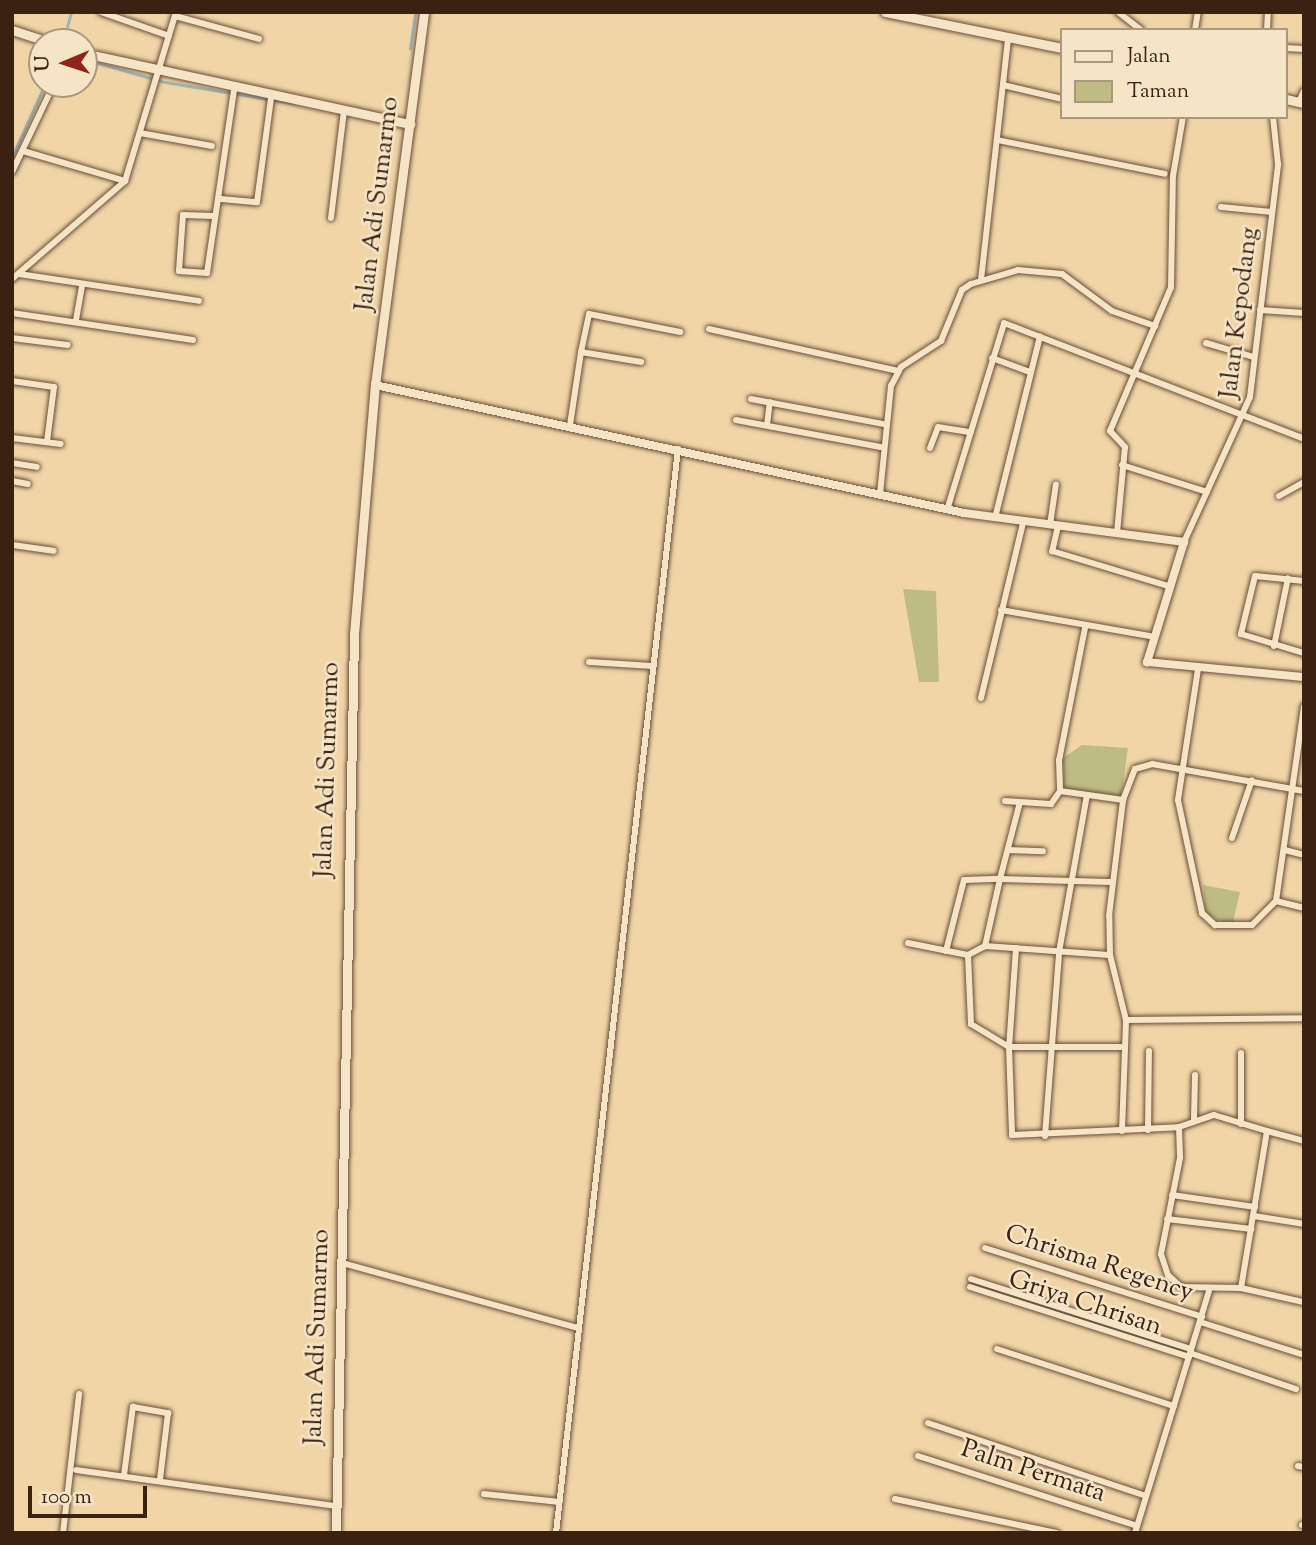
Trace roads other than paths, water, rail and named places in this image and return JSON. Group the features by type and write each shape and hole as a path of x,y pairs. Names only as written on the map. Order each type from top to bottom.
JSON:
{"main road":[{"name":"Jalan Adi Sumarmo","path":"336,1533 349,735 375,385 424,12"},
{"path":"885,12 1060,48"},
{"path":"98,58 157,78 270,101 291,102 410,124"}],"street":[{"path":"101,12 169,36"},
{"path":"1118,12 1139,28"},
{"path":"12,279 125,181 175,14 259,39"},
{"path":"981,280 1008,38"},
{"path":"1003,85 1060,99"},
{"path":"1301,103 1304,91"},
{"path":"213,216 183,215 179,271 206,274 213,216 220,199 233,94"},
{"path":"12,172 47,98"},
{"path":"220,199 257,202 270,101"},
{"path":"331,218 344,111"},
{"path":"1117,533 1124,443 1110,431 1155,326 1173,275 1174,176 1182,119"},
{"name":"Jalan Kepodang","path":"1184,542 1245,416 1279,151 1273,119"},
{"path":"140,133 212,146"},
{"path":"997,140 1165,174"},
{"path":"23,150 125,181"},
{"path":"1221,207 1272,212"},
{"path":"880,494 883,424 898,371 941,341 962,290 981,280 1018,270 1062,274 1112,311 1155,326"},
{"path":"19,274 78,281 86,287 200,301"},
{"path":"81,322 86,287"},
{"path":"1260,310 1304,313"},
{"path":"12,313 192,340"},
{"path":"570,425 589,314 680,332"},
{"path":"947,510 1004,323 1304,439"},
{"path":"709,329 898,371"},
{"path":"995,518 1040,336"},
{"path":"12,338 68,345"},
{"path":"1206,343 1254,357"},
{"path":"581,352 641,362"},
{"path":"992,358 1030,372"},
{"path":"12,381 54,387 47,442"},
{"path":"375,385 678,448 947,510 1023,523 1184,542 1150,636 1145,655 1151,665 1304,677"},
{"path":"751,399 883,424"},
{"path":"767,425 770,402"},
{"path":"736,420 880,447"},
{"path":"930,448 938,426 971,432"},
{"path":"12,438 61,444"},
{"path":"556,1533 678,448"},
{"path":"12,463 37,467"},
{"path":"1122,465 1207,492"},
{"path":"12,481 28,484"},
{"path":"1279,496 1304,482"},
{"path":"1056,484 1052,551 1168,586"},
{"path":"981,698 1023,523"},
{"path":"12,545 54,551"},
{"path":"1304,581 1255,576 1241,634 1304,653"},
{"path":"1274,646 1287,578"},
{"path":"1001,610 1085,628 1150,636"},
{"path":"1005,801 1051,804 1060,791 1059,760 1085,628"},
{"path":"589,662 653,667"},
{"path":"1198,668 1182,764 1179,808 1204,918 1247,927 1276,901 1304,706"},
{"path":"1122,1131 1121,1047 1126,1020 1110,955 1110,882 1123,800 1135,769 1182,764 1304,791"},
{"path":"1232,838 1252,780"},
{"path":"1060,791 1123,800"},
{"path":"1045,1136 1059,952 1087,795"},
{"path":"985,946 1020,802"},
{"path":"1008,850 1043,850"},
{"path":"1285,850 1304,855"},
{"path":"946,951 964,880 1110,882"},
{"path":"1276,901 1304,908"},
{"path":"908,943 968,955 985,946 1110,955"},
{"path":"1016,948 1009,1047 1012,1135 1045,1136 1179,1127 1194,1119 1213,1115 1304,1142"},
{"path":"968,955 971,1024 1009,1047 1052,1050 1121,1047"},
{"path":"1126,1020 1304,1018"},
{"path":"1148,1130 1149,1051"},
{"path":"1241,1053 1241,1124"},
{"path":"1194,1119 1195,1075"},
{"path":"1179,1127 1172,1195 1161,1254 1168,1275 1181,1287 1209,1291 1241,1288 1303,1302"},
{"path":"1241,1288 1267,1131"},
{"path":"1172,1195 1255,1208"},
{"path":"1254,1216 1304,1224"},
{"path":"1167,1219 1251,1229"},
{"name":"Chrisma Regency","path":"985,1248 1304,1355"},
{"path":"342,1263 578,1328"},
{"path":"971,1279 1296,1389"},
{"name":"Griya Chrisan","path":"970,1287 1190,1353"},
{"path":"1136,1529 1209,1291"},
{"path":"997,1349 1174,1406"},
{"path":"63,1533 79,1394"},
{"path":"124,1475 133,1407 168,1413 160,1479"},
{"path":"928,1423 1146,1496"},
{"name":"Palm Permata","path":"918,1456 1136,1529"},
{"path":"76,1470 160,1479 212,1493 335,1506"},
{"path":"484,1494 560,1502"},
{"path":"895,1499 1056,1533"}],"waterway":[{"path":"67,28 71,12"},
{"path":"410,49 415,12"},
{"path":"98,63 165,82 292,103"},
{"path":"12,157 39,98"}]}
